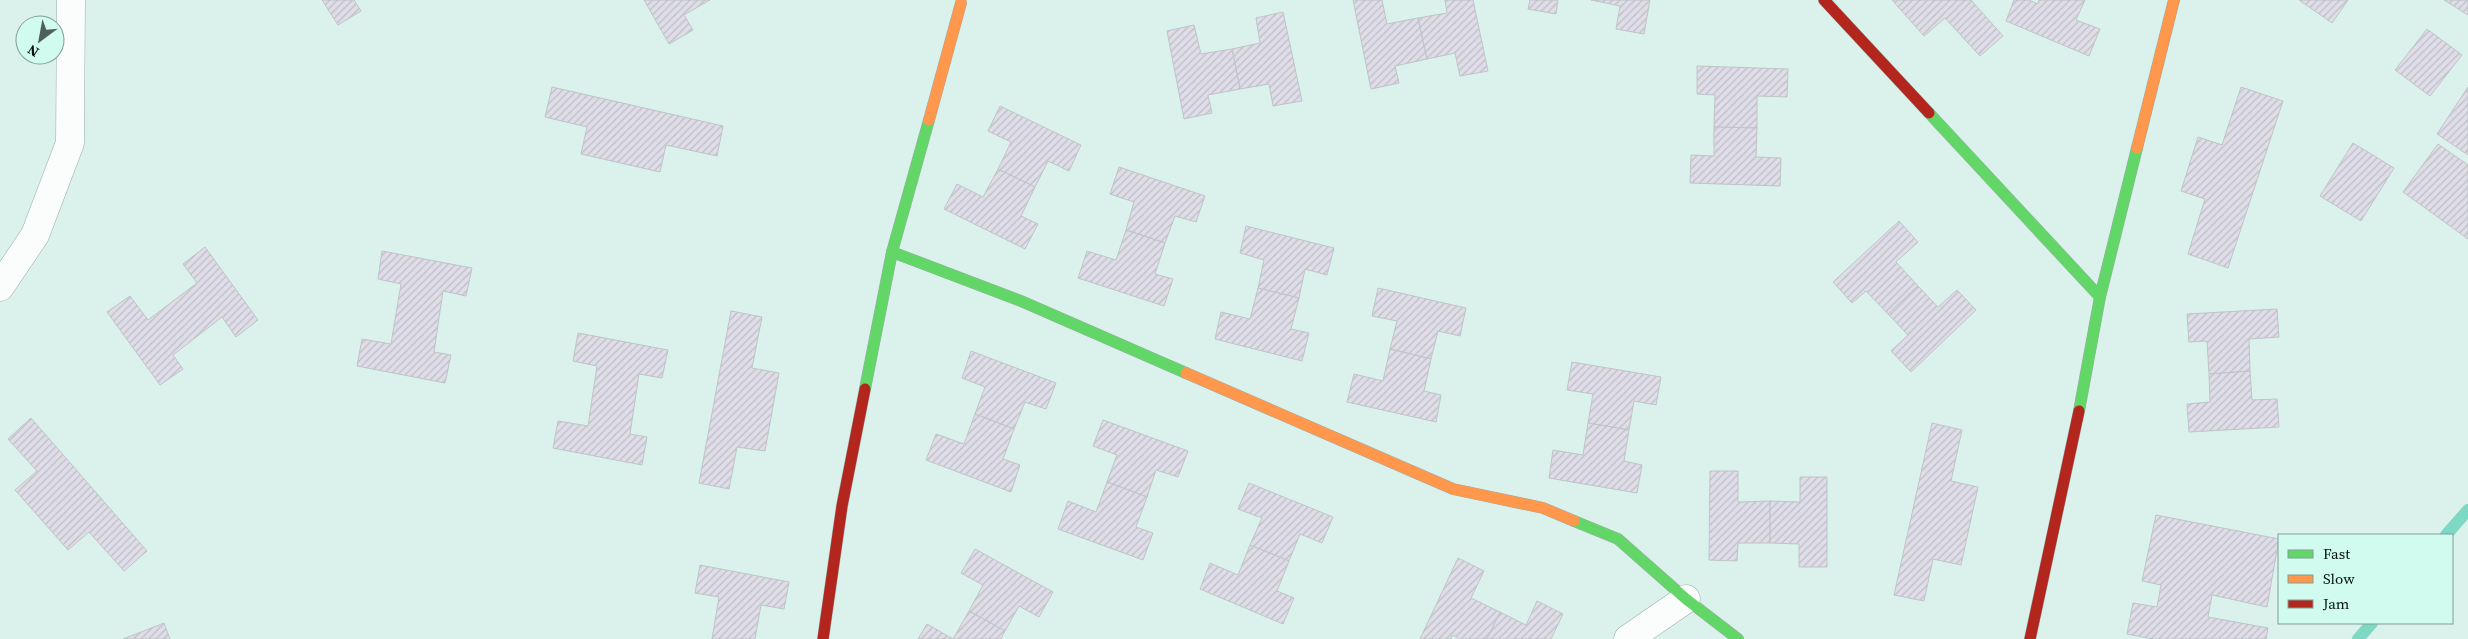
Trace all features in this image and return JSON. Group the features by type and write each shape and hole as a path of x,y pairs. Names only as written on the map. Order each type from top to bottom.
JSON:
{"street":[{"path":"0,287 35,235 70,143 71,0"},
{"path":"1824,0 2100,297"},
{"path":"2030,639 2073,445 2100,297 2174,0"},
{"path":"823,639 842,506 892,252 964,1"},
{"path":"892,252 1021,301 1453,489 1543,508 1618,539 1686,599 1738,639"},
{"path":"1628,639 1686,599"}],"building":[{"path":"322,0 354,0 361,11 338,25"},
{"path":"644,0 710,0 684,15 693,30 669,44"},
{"path":"1353,0 1382,0 1387,24 1418,18 1427,59 1395,66 1399,83 1371,89"},
{"path":"1445,0 1473,0 1488,71 1460,76 1455,53 1427,59 1418,18 1447,13"},
{"path":"1530,0 1558,0 1556,14 1528,9"},
{"path":"1591,0 1650,0 1644,34 1616,29 1620,6"},
{"path":"1892,0 1971,0 2003,36 1980,56 1945,18 1924,36"},
{"path":"2014,0 2029,0 2038,4 2039,0 2085,0 2076,20 2100,29 2089,56 2006,21"},
{"path":"2299,0 2348,0 2332,23"},
{"path":"2444,0 2468,0 2468,15"},
{"path":"1283,12 1302,101 1273,106 1269,84 1240,89 1232,49 1260,43 1256,18"},
{"path":"1194,25 1201,54 1232,49 1240,89 1208,95 1212,113 1184,119 1167,31"},
{"path":"2427,29 2462,55 2430,96 2395,70"},
{"path":"1697,66 1788,69 1787,97 1757,96 1757,128 1714,127 1715,95 1697,94"},
{"path":"552,87 723,126 717,156 666,145 660,172 581,154 587,127 545,117"},
{"path":"2241,87 2283,101 2228,268 2188,254 2205,199 2181,191 2198,137 2222,145"},
{"path":"2468,87 2468,155 2437,134"},
{"path":"1000,106 1081,145 1069,171 1048,161 1035,187 998,169 1011,142 988,131"},
{"path":"1714,127 1757,128 1756,157 1781,158 1780,186 1690,183 1691,155 1714,156"},
{"path":"2353,143 2394,168 2361,221 2320,196"},
{"path":"2438,144 2468,165 2468,239 2403,192"},
{"path":"1119,167 1205,196 1196,222 1175,216 1165,243 1126,230 1134,202 1110,194"},
{"path":"998,169 1035,187 1021,216 1038,224 1025,249 944,209 957,184 983,197"},
{"path":"1899,221 1918,242 1896,262 1918,286 1888,314 1866,291 1852,303 1833,282"},
{"path":"1246,226 1334,248 1327,275 1305,269 1299,298 1258,288 1264,260 1240,253"},
{"path":"1126,230 1165,243 1155,274 1173,279 1164,306 1078,278 1087,251 1116,260"},
{"path":"205,247 258,320 236,337 222,317 173,355 183,369 160,385 107,312 130,296 148,320 197,283 183,264"},
{"path":"382,251 472,268 466,296 443,291 434,352 451,355 445,383 357,366 362,339 391,344 401,284 378,279"},
{"path":"1918,286 1938,307 1957,290 1976,310 1911,372 1891,351 1908,335 1888,314"},
{"path":"1258,288 1299,298 1291,329 1309,333 1302,361 1215,339 1221,312 1250,319"},
{"path":"1378,288 1466,308 1460,336 1438,331 1431,359 1390,349 1397,321 1372,316"},
{"path":"2277,309 2279,337 2249,339 2250,371 2209,374 2207,341 2189,342 2187,314"},
{"path":"731,311 762,317 752,368 779,373 765,451 737,447 729,489 699,483"},
{"path":"578,333 668,350 662,378 639,374 630,434 647,437 642,465 553,448 558,421 588,426 597,366 573,361"},
{"path":"1390,349 1431,359 1424,391 1441,395 1436,422 1347,402 1354,374 1383,381"},
{"path":"971,351 1056,383 1046,409 1025,402 1014,429 975,414 985,387 962,378"},
{"path":"1572,362 1661,377 1656,405 1634,401 1629,430 1588,423 1593,394 1567,390"},
{"path":"2250,371 2252,400 2277,399 2279,427 2189,432 2187,404 2210,402 2209,374"},
{"path":"975,414 1014,429 1003,459 1020,465 1011,492 926,460 936,434 964,444"},
{"path":"31,418 147,551 124,571 89,532 68,550 15,490 37,471 8,439"},
{"path":"1103,420 1188,451 1178,477 1156,470 1147,497 1107,482 1117,455 1093,446"},
{"path":"1588,423 1629,430 1624,461 1642,465 1637,493 1549,478 1553,450 1583,455"},
{"path":"1932,423 1962,430 1951,481 1978,487 1961,565 1933,559 1924,601 1894,595"},
{"path":"1710,471 1738,471 1738,502 1770,501 1770,543 1738,543 1737,561 1709,560"},
{"path":"1800,477 1827,477 1827,567 1799,567 1799,544 1770,543 1770,501 1800,502"},
{"path":"1107,482 1147,497 1136,527 1153,533 1143,560 1058,529 1068,501 1096,512"},
{"path":"1249,483 1333,517 1322,543 1300,534 1289,561 1250,545 1262,518 1238,509"},
{"path":"2156,515 2278,539 2267,607 2212,595 2208,617 2268,628 2266,639 2153,639 2127,634 2133,603 2157,607 2161,585 2142,581"},
{"path":"1250,545 1289,561 1277,591 1294,598 1283,624 1200,589 1210,563 1238,575"},
{"path":"975,549 1053,592 1039,617 1019,606 1005,631 969,611 983,585 961,573"},
{"path":"1458,558 1484,571 1471,598 1500,612 1487,639 1460,639 1452,635 1451,639 1420,639"},
{"path":"700,565 789,582 784,609 761,605 755,639 712,639 719,597 695,593"},
{"path":"1537,601 1563,614 1551,639 1487,639 1500,612 1526,625"},
{"path":"969,611 1005,631 1001,639 953,639"},
{"path":"164,623 170,639 123,639"},
{"path":"927,624 953,639 918,639"}],"waterway":[{"path":"2447,534 2468,510"},
{"path":"2358,639 2371,624"}],"traffic: fast":[{"path":"1929,113 2100,297"},
{"path":"865,389 892,252 929,120"},
{"path":"2079,411 2100,297 2137,148"},
{"path":"892,252 1021,301 1186,373"},
{"path":"1574,521 1618,539 1686,599 1738,639"}],"traffic: slow":[{"path":"2137,148 2174,0"},
{"path":"929,120 961,3"},
{"path":"1186,373 1453,489 1543,508 1574,521"}],"traffic: jam":[{"path":"1824,0 1929,113"},
{"path":"823,639 842,506 865,389"},
{"path":"2030,639 2079,411"}]}
